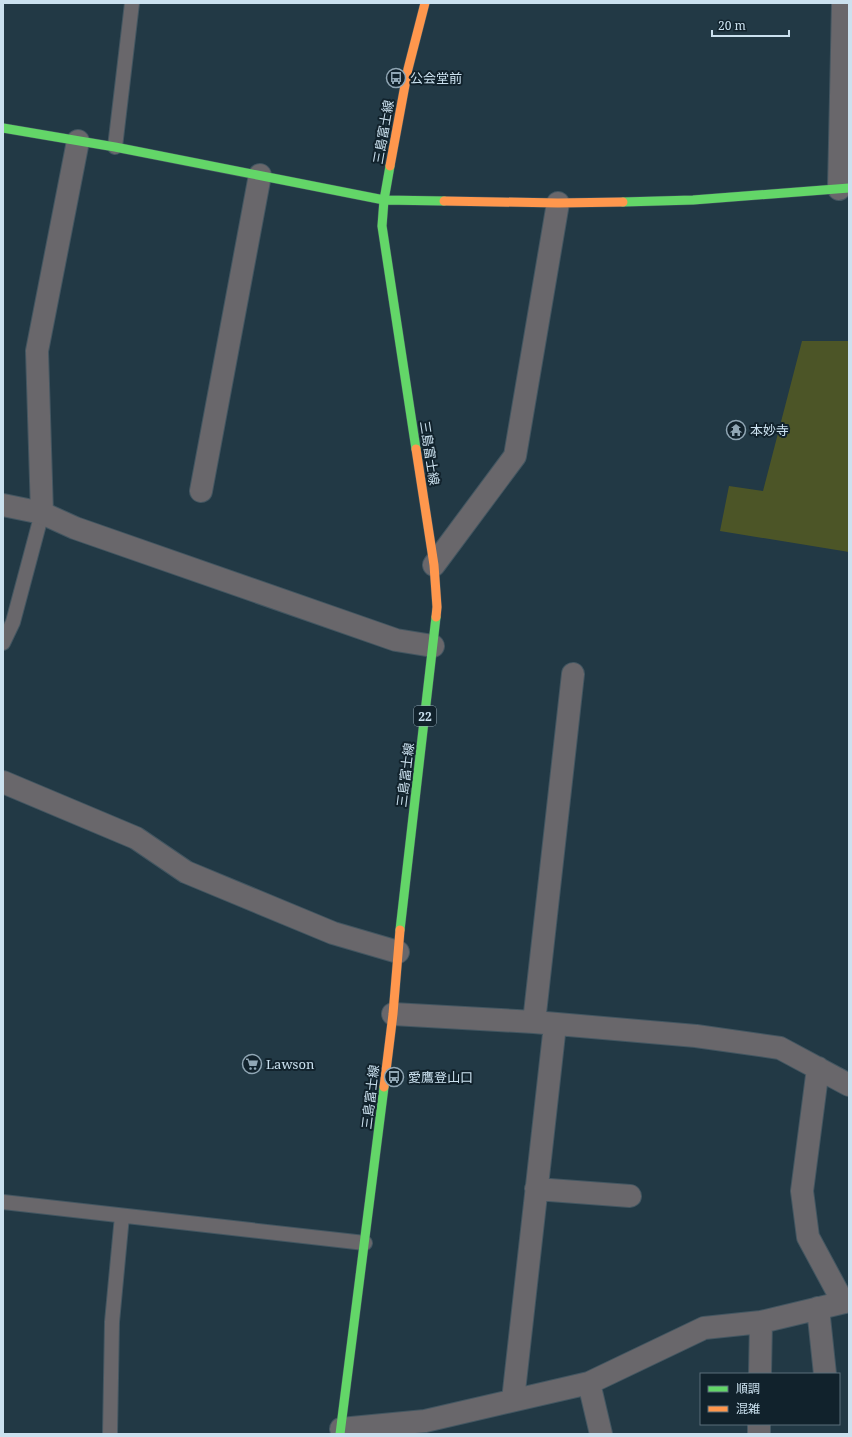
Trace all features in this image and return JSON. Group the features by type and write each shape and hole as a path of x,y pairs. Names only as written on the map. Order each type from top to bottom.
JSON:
{"main road":[{"name":"三島富士線","path":"340,1432 393,1014 398,952 438,607 434,565 382,226 384,200 408,69 425,3"},
{"path":"3,128 260,174 384,200 558,203 693,200 844,189"}],"street":[{"path":"844,189 845,5"},
{"path":"42,513 37,351 78,141"},
{"path":"201,491 260,174"},
{"path":"434,565 515,456 558,203"},
{"path":"3,505 42,513 75,528 396,640 433,646"},
{"path":"513,1400 536,1189 544,1023 573,674"},
{"path":"3,782 136,838 186,872 333,933 398,952"},
{"path":"393,1014 544,1023 696,1036 780,1048 849,1085"},
{"path":"340,1432 425,1421 589,1384 704,1328 760,1322 846,1302 808,1237 802,1190 818,1068"},
{"path":"536,1189 630,1196"},
{"path":"818,1308 825,1373"},
{"path":"760,1322 760,1373"},
{"path":"589,1384 601,1434"}],"lane":[{"path":"115,147 132,3"},
{"path":"3,644 13,622 42,513"},
{"path":"3,1202 365,1243"},
{"path":"110,1434 112,1322 122,1216"}],"green space":[{"path":"802,341 849,341 849,552 720,531 729,486 763,491"}],"traffic: fast":[{"path":"3,128 115,147 384,200 444,201"},
{"path":"390,166 384,200 382,226 416,449"},
{"path":"623,202 693,200 849,188"},
{"path":"400,930 436,617"},
{"path":"340,1434 384,1087"}],"traffic: slow":[{"path":"390,166 408,69 425,3"},
{"path":"444,201 558,203 623,202"},
{"path":"416,449 434,565 437,607 436,617"},
{"path":"384,1087 393,1014 400,930"}],"place":[{"name":"公会堂前","path":"396,78"},
{"name":"本妙寺","path":"736,430"},
{"name":"Lawson","path":"252,1064"},
{"name":"愛鷹登山口","path":"394,1077"}]}
